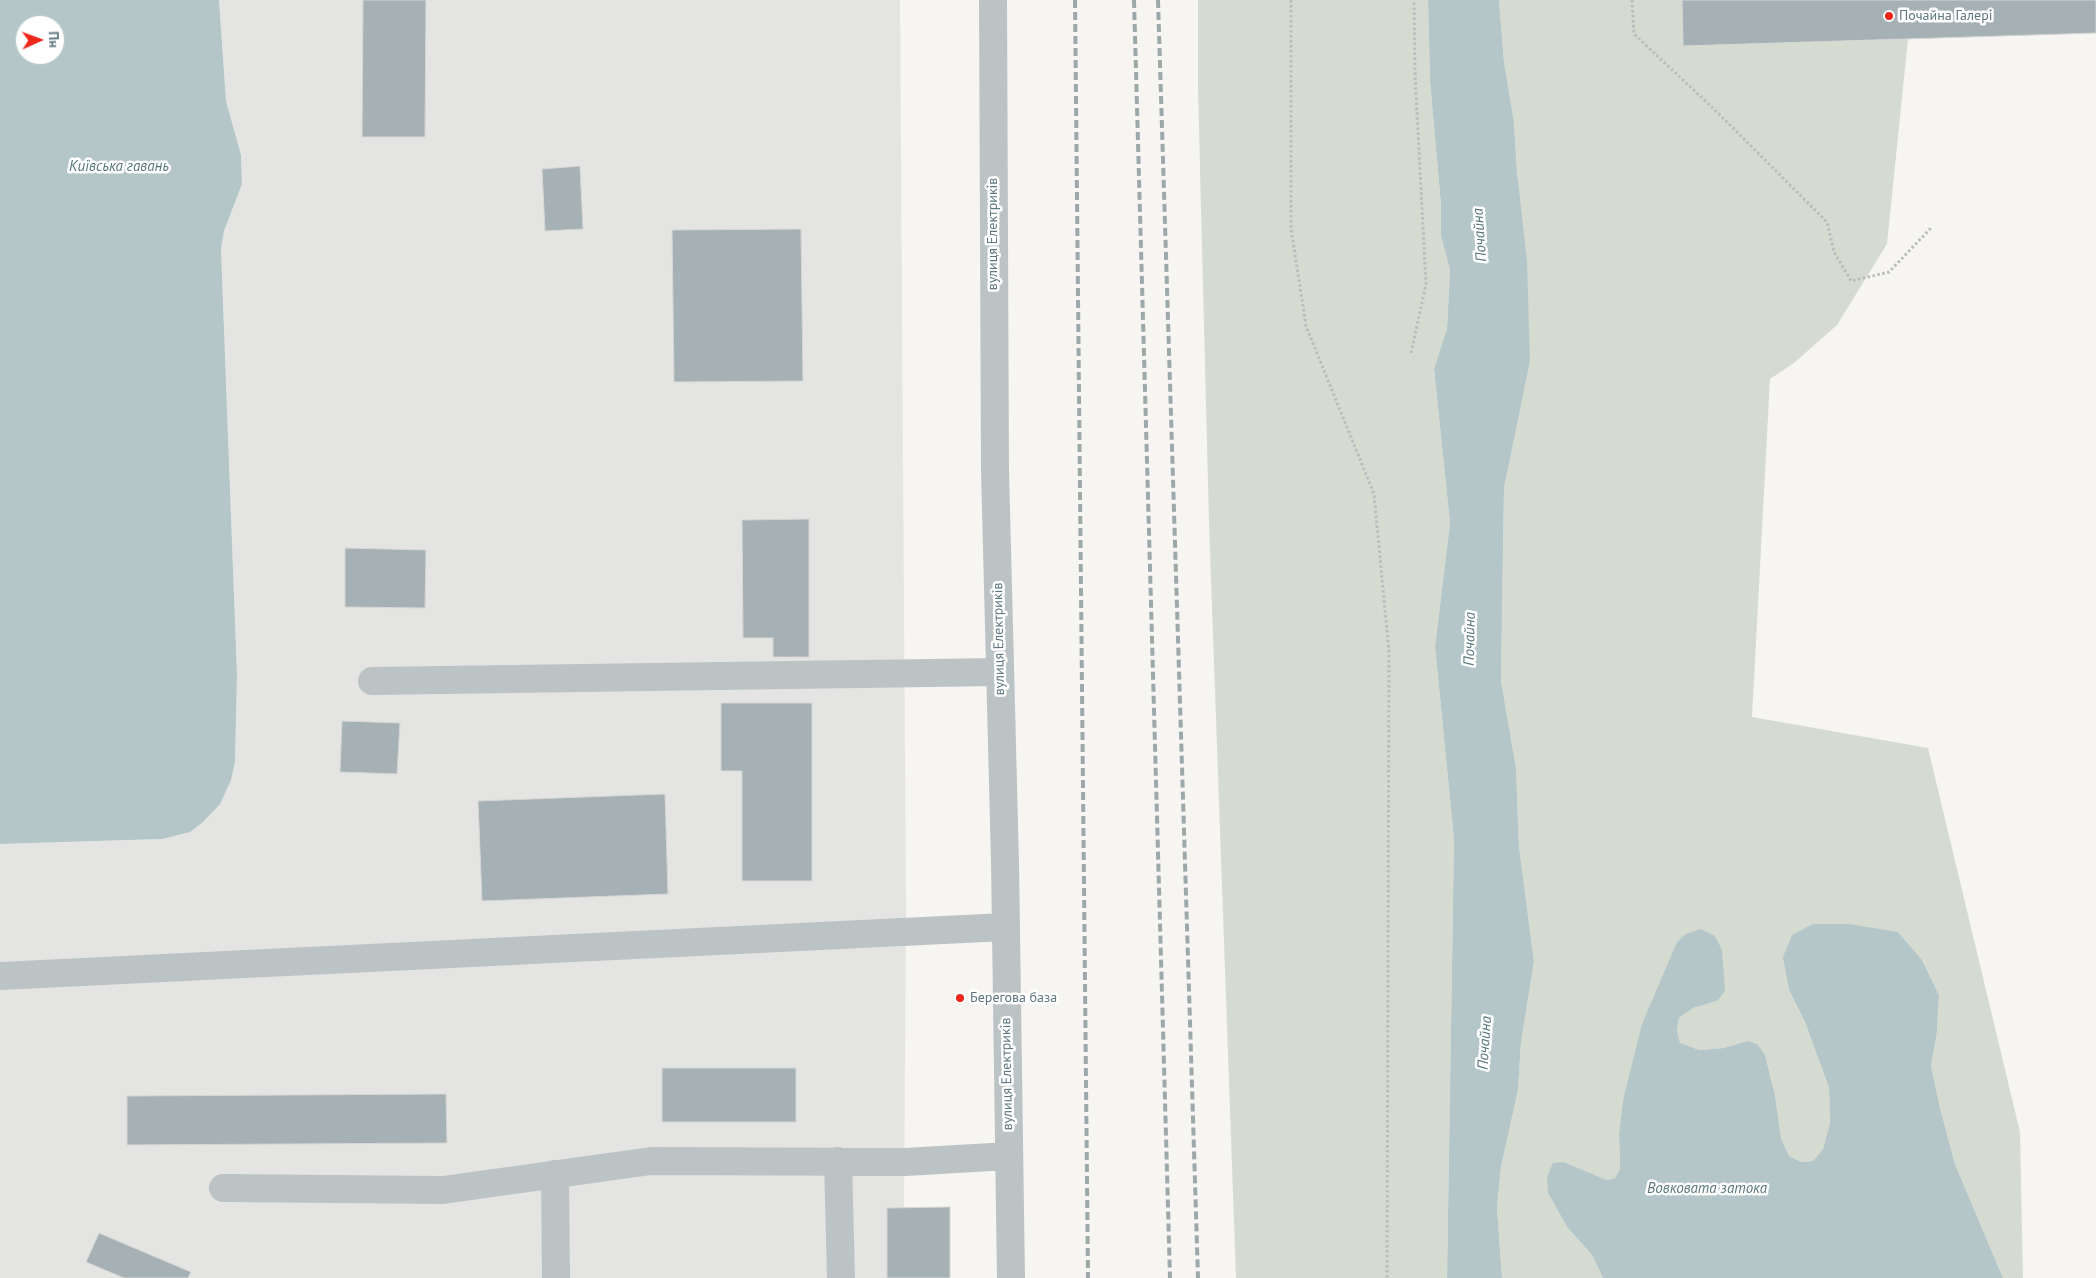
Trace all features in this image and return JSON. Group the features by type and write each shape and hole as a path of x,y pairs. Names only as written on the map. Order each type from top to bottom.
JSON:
{"street":[{"name":"вулиця Електриків","path":"993,0 994,460 1005,927 1010,1278"},
{"path":"372,681 1000,672"},
{"path":"0,976 1005,927"},
{"path":"223,1188 443,1190 651,1161 904,1162 1009,1156"},
{"path":"838,1162 841,1278"},
{"path":"555,1174 556,1278"}],"path":[{"path":"1291,0 1291,228 1306,326 1374,494 1390,652 1387,1278"},
{"path":"1411,353 1426,284 1415,75 1414,0"},
{"path":"1632,0 1634,34 1717,112 1827,222 1834,252 1851,282 1889,272 1931,228"}],"shaded area":[{"path":"219,0 900,0 906,909 904,1207 950,1207 950,1278 0,1278 0,844 162,839 231,780 235,761 237,675 221,249 224,231 242,184 241,155 226,101"},
{"path":"1198,0 1428,0 1430,81 1441,205 1441,236 1450,270 1447,328 1434,369 1450,523 1435,647 1454,839 1447,1278 1236,1278 1209,523 1198,89"},
{"path":"1499,0 1682,0 1683,46 1908,39 1887,244 1837,325 1794,363 1770,379 1752,717 1928,748 2020,1132 2023,1278 2003,1278 1955,1164 1931,1066 1937,1032 1939,995 1922,960 1898,932 1784,957 1789,990 1805,1022 1829,1088 1830,1122 1823,1149 1813,1161 1802,1162 1789,1156 1781,1138 1775,1095 1765,1055 1747,1041 1724,1048 1699,1050 1680,1044 1677,1030 1679,1018 1693,1008 1717,1001 1677,942 1623,1100 1619,1133 1620,1169 1615,1178 1607,1180 1564,1162 1548,1193 1567,1227 1592,1255 1603,1278 1502,1278 1497,1208 1501,1167 1518,1090 1521,1042 1534,962 1519,846 1516,768 1501,681 1504,488 1530,360 1514,122 1504,62"}],"water":[{"name":"Київська гавань","path":"0,0 219,0 226,101 241,155 242,184 224,231 221,249 237,675 235,762 231,780 220,804 203,822 190,832 162,839 0,844"},
{"name":"Почайна","path":"1428,0 1499,0 1504,62 1514,122 1517,171 1527,261 1530,361 1504,488 1501,681 1516,768 1519,846 1534,962 1521,1042 1518,1090 1501,1167 1497,1208 1502,1278 1447,1278 1454,839 1435,647 1450,523 1434,369 1447,328 1450,270 1441,236 1441,205 1430,81"},
{"name":"Вовковата затока","path":"1813,924 1849,924 1898,932 1922,960 1939,995 1937,1032 1931,1066 1940,1108 1955,1164 2003,1278 1603,1278 1592,1255 1567,1227 1548,1193 1547,1177 1553,1163 1564,1162 1607,1180 1615,1178 1620,1169 1619,1133 1623,1100 1642,1024 1677,942 1686,934 1700,929 1715,936 1722,950 1725,991 1717,1001 1693,1008 1679,1018 1677,1030 1680,1043 1699,1050 1724,1048 1747,1041 1757,1044 1765,1055 1775,1095 1781,1138 1789,1156 1802,1162 1813,1161 1823,1149 1830,1122 1829,1088 1805,1022 1789,990 1783,957 1792,935"}],"building":[{"path":"363,0 426,0 425,137 362,137"},
{"name":"Почайна Галері","path":"1682,0 2096,0 2096,33 1683,46"},
{"path":"580,166 583,229 545,231 542,169"},
{"path":"801,229 803,381 674,382 672,230"},
{"path":"809,519 809,657 773,657 773,638 743,638 742,520"},
{"path":"345,548 426,550 425,608 345,607"},
{"path":"721,703 812,703 812,881 742,881 742,771 721,771"},
{"path":"342,721 400,723 397,774 340,772"},
{"path":"665,794 668,894 482,901 478,801"},
{"path":"662,1068 796,1068 796,1122 662,1122"},
{"path":"446,1094 447,1143 127,1145 127,1096"},
{"path":"950,1207 950,1278 887,1278 887,1208"},
{"path":"99,1233 191,1272 188,1278 124,1278 86,1262"}],"railway":[{"path":"1075,0 1088,1278"},
{"path":"1134,0 1170,1278"},
{"path":"1158,0 1198,1278"}],"place":[{"name":"Почайна Галері","path":"1889,16"},
{"name":"Берегова база","path":"960,998"}]}
